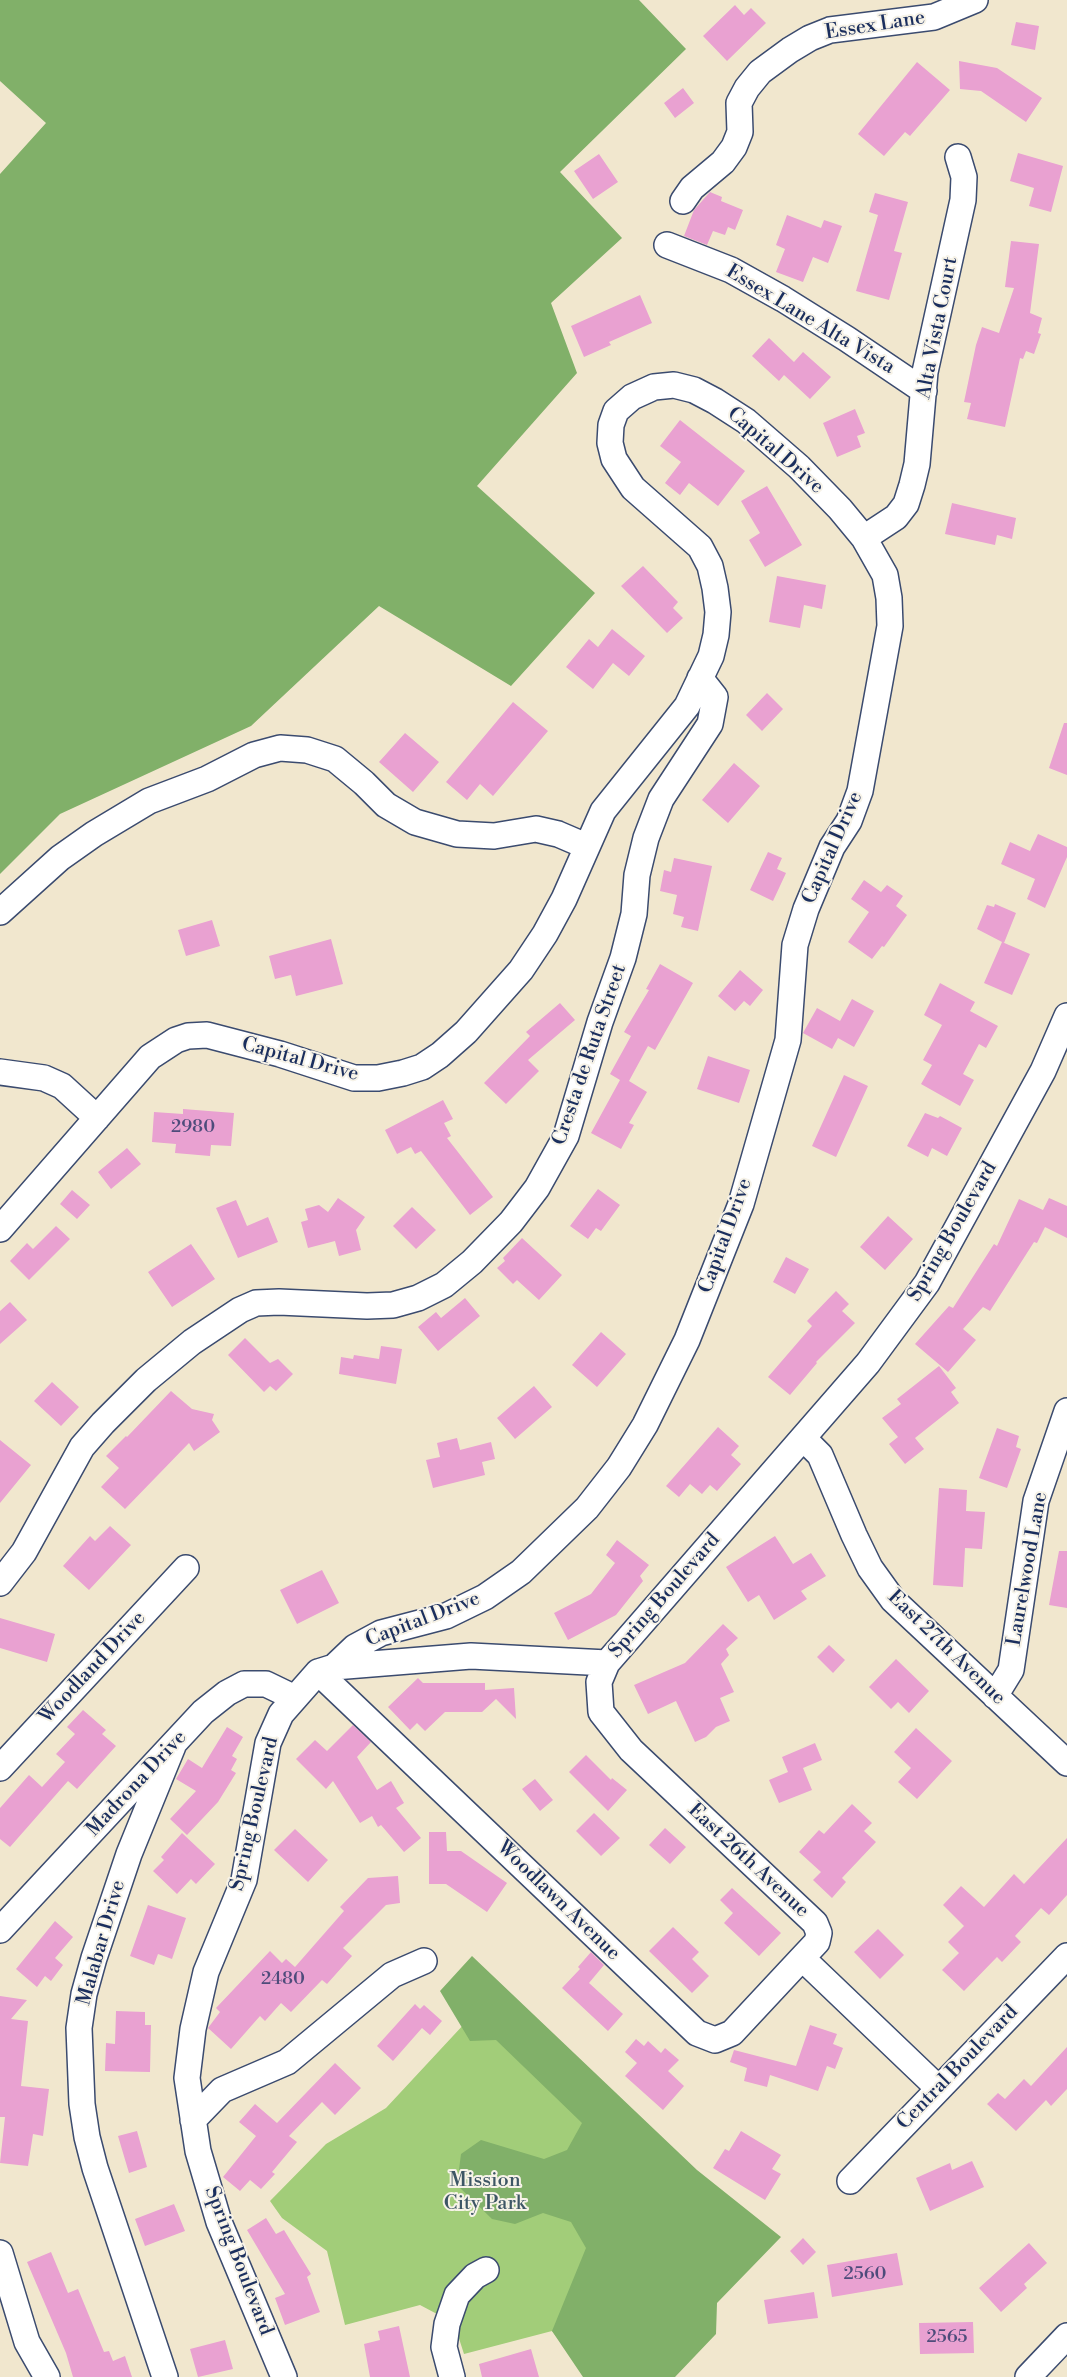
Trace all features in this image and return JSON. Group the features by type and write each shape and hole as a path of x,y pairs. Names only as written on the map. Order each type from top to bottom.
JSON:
{"street":[{"name":"Essex Lane","path":"683,201 692,188 723,162 734,147 740,132 739,103 747,88 760,72 790,50 810,38 830,30 934,18 974,0"},
{"name":"Alta Vista Court","path":"864,538 896,517 906,504 917,464 925,372 963,200 964,177 958,157"},
{"name":"Essex Lane Alta Vista","path":"666,245 730,270 783,299 848,339 924,391"},
{"name":"Capital Drive","path":"0,1229 150,1058 162,1047 188,1036 207,1035 280,1054 354,1078 378,1078 422,1067 440,1056 466,1032 521,970 545,934 564,899 603,811 687,706 711,656 716,635 718,612 715,588 710,566 700,547 632,488 614,459 610,443 611,425 616,411 632,397 654,387 674,385 694,390 715,401 746,421 799,467 840,509 864,538 885,576 890,598 890,626 860,791 849,821 832,847 806,909 796,946 788,1040 740,1204 687,1340 645,1425 619,1467 587,1508 521,1572 486,1597 446,1616 381,1633 355,1647 326,1670"},
{"name":"Cresta de Ruta Street","path":"0,1583 24,1552 82,1447 146,1380 192,1342 240,1310 256,1303 279,1302 367,1306 393,1305 418,1298 444,1285 472,1262 511,1222 537,1188 566,1136 600,1022 623,958 634,914 637,875 646,838 661,800 710,724 715,697 700,678"},
{"path":"0,912 60,858 102,829 149,801 207,779 254,755 280,748 307,750 335,759 364,782 386,805 415,822 466,834 494,836 536,829 558,834 586,846"},
{"name":"Spring Boulevard","path":"284,2377 218,2222 198,2151 187,2078 192,2029 204,1982 244,1880 268,1743 281,1714 295,1698 326,1670 471,1656 607,1663 868,1363 928,1283 1043,1071 1067,1016"},
{"path":"0,1072 44,1078 62,1086 98,1118"},
{"name":"Laurelwood Lane","path":"995,1696 1011,1670 1036,1501 1067,1411"},
{"name":"East 27th Avenue","path":"803,1438 820,1455 866,1560 894,1600 1067,1764"},
{"name":"Woodland Drive","path":"0,1768 186,1568"},
{"name":"East 26th Avenue","path":"607,1663 599,1682 601,1712 631,1750 814,1923 819,1933 817,1942 802,1958"},
{"name":"Woodlawn Avenue","path":"326,1670 697,2033 715,2040 732,2033 802,1958"},
{"name":"Madrona Drive","path":"0,1930 203,1712 227,1693 244,1684 266,1684 295,1698"},
{"name":"Malabar Drive","path":"165,2377 104,2195 87,2137 82,2104 80,2028 84,1994 94,1958 129,1854 173,1746"},
{"name":"Central Boulevard","path":"850,2181 1067,1956"},
{"path":"802,1958 938,2088"},
{"path":"193,2120 222,2090 288,2062 392,1975 424,1961"},
{"path":"0,2253 27,2342 47,2377"},
{"path":"452,2377 444,2347 448,2324 457,2295 475,2276 486,2270"},
{"path":"1028,2377 1067,2336"}],"green space":[{"path":"0,0 639,0 686,49 560,172 622,238 551,303 577,373 477,486 595,593 511,686 379,606 251,726 60,814 0,874 0,174 46,123 0,81"},
{"path":"472,1956 697,2170 781,2237 717,2303 716,2334 675,2377 583,2377 552,2331 586,2248 571,2222 543,2213 515,2224 492,2219 457,2185 461,2154 481,2140 544,2159 567,2150 582,2123 496,2040 470,2041 440,1991"},
{"name":"Mission City Park","path":"479,2008 690,2207 561,2343 552,2331 464,2354 454,2323 420,2305 345,2325 327,2251 282,2218 270,2201 326,2144 386,2108"}],"building":[{"path":"735,5 744,15 751,8 766,23 727,61 703,36"},
{"path":"1016,22 1039,26 1035,50 1011,45"},
{"path":"959,61 997,68 1042,98 1026,122 981,91 960,89"},
{"path":"917,62 950,90 910,136 905,132 884,156 858,134"},
{"path":"683,88 694,103 675,118 664,103"},
{"path":"1018,153 1063,166 1051,212 1029,206 1034,188 1010,181"},
{"path":"599,154 618,182 593,199 574,171"},
{"path":"710,192 722,197 721,201 743,210 735,230 728,227 725,235 713,231 707,245 684,236 694,210"},
{"path":"875,193 908,202 894,251 902,253 889,300 856,291 878,215 869,212"},
{"path":"787,215 821,228 824,220 842,226 828,263 813,257 803,282 776,272 785,249 776,245"},
{"path":"1011,241 1039,244 1030,313 1042,318 1038,333 1041,334 1034,354 1026,351 1023,359 1020,358 1005,427 967,419 971,403 964,402 976,345 982,327 999,333 1014,288 1005,287"},
{"path":"640,295 652,323 609,342 611,345 584,357 571,326"},
{"path":"769,338 794,362 803,352 831,377 810,399 784,375 779,381 752,356"},
{"path":"855,409 865,433 857,436 861,447 837,457 823,423"},
{"path":"680,420 745,471 718,506 689,483 680,495 665,483 681,462 660,446"},
{"path":"767,486 802,545 765,567 749,540 760,533 741,501"},
{"path":"952,503 1016,518 1012,539 997,535 995,545 945,534"},
{"path":"643,566 678,602 673,608 683,618 667,633 621,586"},
{"path":"777,576 826,585 822,609 804,605 800,628 769,622"},
{"path":"612,629 645,656 629,676 613,663 593,689 566,667 589,639 598,647"},
{"path":"767,693 783,709 762,731 746,715"},
{"path":"513,702 548,731 493,796 480,784 467,800 446,782"},
{"path":"1064,723 1067,723 1067,775 1049,768"},
{"path":"405,733 439,762 413,792 379,762"},
{"path":"734,763 760,786 728,823 702,800"},
{"path":"1038,834 1067,847 1067,857 1045,908 1027,899 1035,879 1001,864 1010,842 1030,851"},
{"path":"768,852 782,858 777,869 786,873 773,901 750,890"},
{"path":"674,858 712,866 698,931 681,927 684,917 673,914 677,895 660,891 664,870 671,872"},
{"path":"864,880 881,892 887,885 903,896 896,906 907,915 884,947 882,946 872,959 848,942 869,912 851,899"},
{"path":"995,904 1016,913 1004,943 977,929 987,905 994,907"},
{"path":"212,920 220,946 186,956 178,930"},
{"path":"331,939 343,984 296,996 291,975 275,979 269,956"},
{"path":"1002,942 1030,954 1012,995 984,983"},
{"path":"660,964 693,983 655,1050 648,1046 629,1081 647,1092 629,1123 634,1125 621,1149 591,1133 620,1080 610,1074 631,1036 624,1032 649,990 646,989"},
{"path":"740,970 763,990 750,1006 744,1001 735,1011 718,996"},
{"path":"940,983 975,1002 970,1011 998,1026 986,1048 979,1044 963,1074 974,1080 960,1106 921,1084 932,1065 923,1060 942,1025 924,1015"},
{"path":"852,999 874,1011 854,1047 838,1038 832,1049 803,1033 817,1008 840,1021"},
{"path":"560,1003 575,1020 528,1060 539,1071 506,1104 484,1083 530,1036 526,1032"},
{"path":"708,1056 750,1070 739,1103 697,1089"},
{"path":"844,1075 868,1086 836,1157 812,1146"},
{"path":"443,1100 453,1119 444,1123 451,1136 447,1138 493,1197 470,1215 421,1151 415,1154 411,1147 397,1154 385,1130"},
{"path":"183,1109 234,1113 231,1146 211,1145 210,1156 175,1153 176,1144 152,1142 154,1112 183,1114"},
{"path":"925,1113 938,1118 940,1116 962,1128 947,1156 932,1148 928,1157 907,1146"},
{"path":"127,1148 141,1164 111,1189 98,1172"},
{"path":"598,1189 620,1205 601,1231 596,1228 588,1239 570,1226"},
{"path":"72,1190 90,1205 77,1219 60,1204"},
{"path":"338,1198 365,1217 356,1230 361,1250 339,1256 335,1241 308,1248 301,1222 308,1220 305,1209 319,1205 328,1212"},
{"path":"1049,1198 1067,1206 1067,1238 1045,1227 1037,1243 1034,1242 990,1311 983,1307 963,1329 976,1340 948,1372 915,1344 949,1306 953,1308 994,1244 997,1246 1019,1199 1043,1210"},
{"path":"236,1200 247,1226 268,1217 278,1242 238,1258 216,1208"},
{"path":"412,1207 436,1230 416,1249 393,1226"},
{"path":"888,1216 913,1239 885,1270 860,1247"},
{"path":"56,1226 70,1239 29,1280 10,1261 27,1243 33,1249"},
{"path":"522,1238 562,1275 539,1300 517,1280 513,1284 497,1268 505,1261 503,1258"},
{"path":"191,1244 215,1279 172,1307 148,1272"},
{"path":"786,1257 809,1269 795,1294 773,1282"},
{"path":"836,1291 849,1304 842,1311 855,1323 816,1362 790,1395 768,1377 812,1326 807,1321"},
{"path":"465,1298 480,1316 438,1351 418,1327 436,1312 441,1318"},
{"path":"10,1302 27,1320 0,1344 0,1311"},
{"path":"601,1332 626,1354 597,1387 572,1365"},
{"path":"245,1338 270,1363 278,1359 293,1374 276,1391 270,1386 264,1392 228,1355"},
{"path":"381,1346 402,1349 396,1384 339,1374 341,1357 353,1359 354,1355 379,1359"},
{"path":"939,1366 956,1388 951,1392 959,1403 915,1438 924,1449 905,1464 889,1444 898,1437 882,1418 901,1404 897,1399"},
{"path":"52,1382 79,1407 61,1426 34,1401"},
{"path":"534,1386 552,1407 515,1439 497,1418"},
{"path":"171,1391 192,1409 214,1414 212,1420 220,1432 194,1451 189,1443 125,1509 101,1487 119,1468 106,1456"},
{"path":"718,1427 739,1446 731,1455 741,1464 717,1491 710,1485 702,1494 690,1484 679,1497 666,1486"},
{"path":"997,1428 1019,1436 1016,1447 1021,1449 1007,1488 979,1478"},
{"path":"457,1438 460,1450 491,1442 495,1459 482,1462 485,1475 433,1488 426,1460 440,1457 437,1443"},
{"path":"0,1440 31,1465 0,1503"},
{"path":"939,1488 967,1490 966,1511 985,1512 982,1549 965,1548 963,1587 933,1585"},
{"path":"110,1526 131,1545 89,1590 63,1566 90,1536 95,1541"},
{"path":"775,1536 793,1564 811,1553 826,1576 801,1591 807,1599 774,1620 759,1595 748,1602 726,1567"},
{"path":"617,1540 649,1565 640,1576 643,1581 616,1615 568,1640 554,1613 591,1594 615,1563 606,1555"},
{"path":"1059,1551 1067,1551 1067,1608 1049,1605"},
{"path":"322,1570 339,1603 297,1624 280,1590"},
{"path":"0,1618 55,1634 47,1662 0,1648"},
{"path":"723,1624 738,1638 726,1649 729,1655 721,1664 734,1692 720,1698 730,1721 716,1727 706,1737 695,1742 676,1701 648,1714 634,1685 685,1663"},
{"path":"829,1645 845,1660 833,1673 817,1657"},
{"path":"896,1659 929,1691 909,1713 898,1702 891,1709 869,1687"},
{"path":"418,1678 423,1683 485,1683 485,1690 514,1688 516,1719 496,1699 482,1712 445,1712 425,1731 417,1723 410,1730 388,1707"},
{"path":"83,1710 106,1730 102,1734 116,1746 77,1789 68,1781 10,1847 0,1839 0,1808 29,1775 42,1787 65,1762 56,1754 75,1734 67,1727"},
{"path":"353,1725 371,1742 357,1757 377,1790 391,1781 404,1803 396,1808 421,1838 404,1852 381,1825 378,1827 372,1816 360,1823 333,1781 326,1789 296,1759 315,1740 327,1751"},
{"path":"227,1727 243,1737 232,1756 237,1759 231,1770 236,1773 218,1802 187,1835 170,1819 196,1791 176,1779 188,1759 202,1768"},
{"path":"916,1728 952,1761 917,1799 898,1782 911,1768 894,1752"},
{"path":"815,1743 822,1760 803,1768 812,1790 779,1803 769,1780 788,1772 782,1757"},
{"path":"586,1755 611,1780 612,1778 627,1790 608,1811 569,1772"},
{"path":"535,1779 553,1800 540,1811 522,1789"},
{"path":"852,1804 872,1823 864,1831 876,1842 842,1878 846,1882 832,1898 813,1880 821,1872 799,1852 819,1830 824,1834"},
{"path":"594,1813 620,1838 601,1856 576,1831"},
{"path":"665,1828 686,1847 670,1864 649,1845"},
{"path":"295,1829 328,1860 308,1882 274,1850"},
{"path":"429,1832 446,1832 447,1851 461,1851 507,1883 487,1912 446,1884 429,1884"},
{"path":"182,1833 215,1864 196,1884 191,1879 177,1894 153,1871 164,1860 161,1857"},
{"path":"1067,1838 1067,1895 1049,1915 1041,1908 1015,1936 1021,1942 1002,1962 997,1957 964,1991 942,1970 959,1953 948,1942 964,1926 943,1905 961,1886 984,1907 1014,1874 1024,1884"},
{"path":"398,1876 400,1903 386,1905 343,1948 352,1956 327,1984 322,1980 291,2012 281,2003 265,2021 260,2016 231,2049 208,2028 220,2012 216,2008 270,1951 282,1963 286,1959 295,1967 344,1911 340,1907 368,1878"},
{"path":"732,1888 781,1933 759,1956 724,1923 733,1913 720,1900"},
{"path":"148,1905 186,1918 172,1959 158,1954 154,1965 130,1956"},
{"path":"55,1921 73,1937 55,1958 63,1965 51,1981 45,1976 37,1987 16,1969"},
{"path":"673,1927 699,1952 692,1959 709,1976 692,1993 649,1951"},
{"path":"878,1929 904,1955 880,1979 854,1952"},
{"path":"591,1952 604,1965 589,1983 623,2014 608,2031 562,1988 580,1969 578,1967"},
{"path":"0,1996 27,2000 11,2019 28,2021 21,2086 49,2089 43,2136 33,2134 28,2166 0,2163 5,2117 0,2117"},
{"path":"415,2004 420,2009 424,2005 442,2021 430,2035 422,2028 393,2061 377,2046"},
{"path":"116,2011 145,2012 145,2025 151,2025 150,2072 105,2071 106,2043 115,2044"},
{"path":"810,2025 837,2034 833,2044 843,2048 835,2069 827,2066 818,2091 770,2075 767,2087 744,2081 747,2068 730,2062 734,2050 796,2066"},
{"path":"636,2039 644,2046 648,2041 661,2053 665,2048 679,2060 668,2071 684,2086 663,2110 625,2076 637,2063 625,2052"},
{"path":"1067,2047 1067,2089 1051,2106 1046,2100 1016,2131 987,2104 998,2093 1005,2099 1024,2079 1031,2086"},
{"path":"335,2063 361,2088 335,2115 322,2102 289,2136 297,2142 272,2172 275,2174 261,2189 250,2180 240,2191 223,2177 256,2136 239,2122 255,2104 277,2123"},
{"path":"137,2131 147,2167 129,2173 118,2136"},
{"path":"741,2131 781,2155 772,2169 781,2174 765,2200 713,2168 725,2149 729,2151"},
{"path":"972,2161 984,2187 930,2211 916,2178 950,2163 952,2170"},
{"path":"174,2204 185,2231 145,2246 135,2219"},
{"path":"266,2218 276,2234 284,2230 311,2274 307,2277 320,2312 285,2325 275,2298 285,2294 247,2230"},
{"path":"803,2238 816,2252 803,2265 790,2251"},
{"path":"1029,2243 1047,2263 1024,2284 1027,2288 1001,2312 979,2288"},
{"path":"51,2252 68,2293 78,2289 104,2352 109,2351 113,2361 125,2356 132,2377 73,2377 66,2353 27,2262"},
{"path":"897,2253 903,2285 832,2297 827,2265"},
{"path":"814,2292 818,2318 768,2324 764,2300"},
{"path":"973,2322 974,2353 920,2354 919,2323"},
{"path":"399,2326 410,2377 370,2377 364,2344 380,2340 378,2331"},
{"path":"225,2340 233,2369 198,2377 190,2349"},
{"path":"531,2349 539,2377 482,2377 479,2364"}]}
